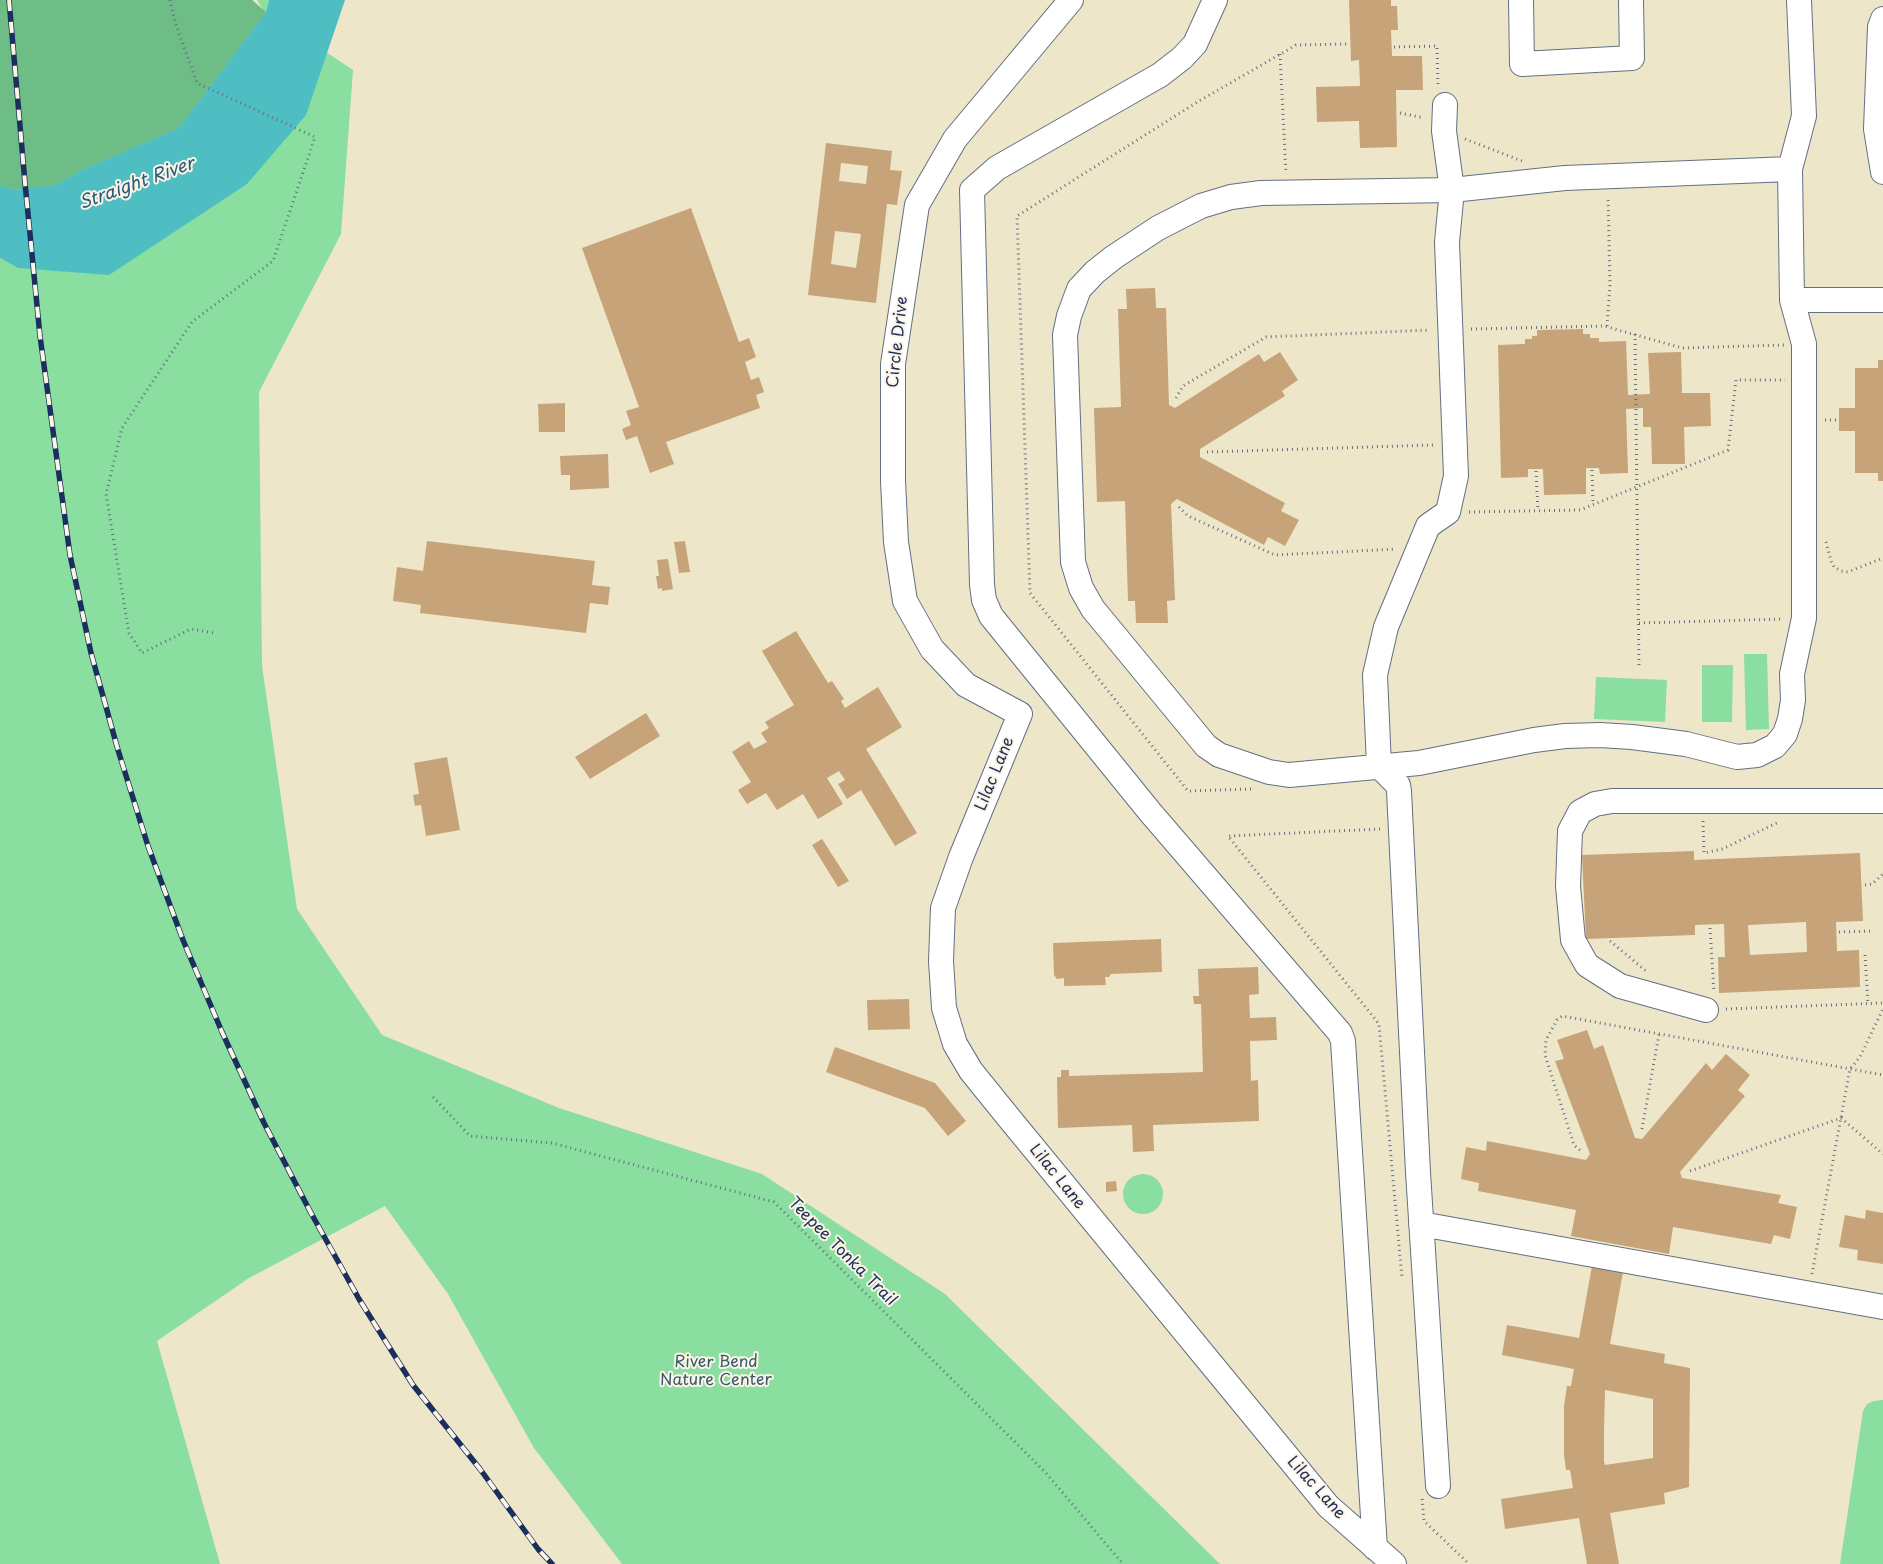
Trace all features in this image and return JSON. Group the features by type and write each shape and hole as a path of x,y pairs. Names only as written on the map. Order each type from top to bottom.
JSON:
{"street":[{"name":"Circle Drive","path":"1020,714 966,685 932,649 905,601 895,534 893,364 917,205 956,139 1071,0"},
{"path":"1215,0 1195,44 1182,58 1160,74 997,168 972,190 982,585 984,600 991,616 1150,812 1340,1033 1344,1041 1375,1548"},
{"path":"1521,0 1522,64 1632,58 1631,0"},
{"path":"1790,169 1564,178 1452,190 1287,191 1231,197 1201,206 1158,228 1114,257 1095,272 1079,289 1069,316 1065,335 1073,562 1081,588 1093,609 1206,746 1219,755 1269,772 1289,775 1419,763 1534,740 1565,736 1600,735 1632,737 1686,744 1737,757 1756,755 1775,746 1785,734 1790,719 1793,700 1792,674 1804,618 1804,344 1792,300 1790,169 1804,116 1799,0"},
{"path":"1883,19 1880,27 1876,129 1883,172"},
{"path":"1438,1486 1399,791 1398,785 1379,766 1375,674 1386,627 1418,548 1428,526 1448,512 1456,476 1447,242 1452,190 1444,131 1442,99"},
{"path":"1792,300 1883,300"},
{"name":"Lilac Lane","path":"1020,714 961,857 943,908 940,961 944,1008 955,1044 971,1071 1328,1506 1394,1564"},
{"path":"1706,1001 1620,986 1587,965 1573,940 1568,886 1570,832 1580,812 1595,804 1612,802 1883,802"},
{"path":"1422,1224 1883,1308"}],"path":[{"path":"170,0 175,22 197,83 315,137 273,261 192,322 122,428 106,494 129,633 142,652 191,629 214,633"},
{"path":"1255,789 1188,791 1030,593 1017,216 1199,101 1296,44 1347,44"},
{"path":"1394,47 1437,46 1442,99"},
{"path":"1280,54 1287,191"},
{"path":"1400,113 1439,121 1439,129 1527,163"},
{"path":"1607,326 1610,285 1608,177"},
{"path":"1176,398 1183,386 1266,337 1450,329 1607,326 1682,348 1804,344"},
{"path":"1635,334 1639,666"},
{"path":"1448,512 1580,510 1728,450 1736,380 1804,380"},
{"path":"1823,411 1823,420"},
{"path":"1208,452 1455,445"},
{"path":"1592,470 1593,504"},
{"path":"1536,472 1538,511"},
{"path":"1179,507 1188,516 1275,555 1418,548"},
{"path":"1825,540 1834,567 1841,571 1848,572 1883,558"},
{"path":"1638,623 1804,618"},
{"path":"1702,802 1704,853 1722,849 1781,821"},
{"path":"1865,885 1872,884 1883,874"},
{"path":"1706,1001 1714,992 1710,928"},
{"path":"1839,932 1873,931"},
{"path":"1610,941 1652,976"},
{"path":"1865,955 1868,1004"},
{"path":"1706,1001 1883,1003"},
{"path":"1808,1294 1850,1069 1860,1057 1883,1010"},
{"path":"1580,1150 1574,1145 1545,1055 1546,1040 1557,1020 1562,1016 1883,1075"},
{"path":"1642,1129 1659,1034"},
{"name":"Teepee Tonka Trail","path":"433,1097 470,1136 552,1143 774,1202 1046,1473 1123,1564"},
{"path":"1841,1118 1883,1154"},
{"path":"1690,1171 1841,1118"}],"green space":[{"name":"River Bend Nature Center","path":"0,0 252,0 263,10 257,0 269,0 266,12 353,70 341,234 259,392 262,666 297,909 382,1035 559,1108 762,1174 945,1294 1220,1564 622,1564 534,1448 448,1294 385,1206 249,1278 157,1341 220,1564 0,1564 0,258 17,267 0,188"},
{"path":"0,0 252,0 266,12 179,128 84,169 55,185 15,190 0,186"},
{"path":"1744,654 1767,654 1769,729 1746,730"},
{"path":"1702,665 1733,665 1732,722 1702,722"},
{"path":"1596,677 1667,680 1665,722 1594,719"},
{"path":"1143,1174 1154,1177 1160,1183 1163,1194 1160,1205 1154,1211 1143,1214 1132,1211 1126,1205 1123,1194 1126,1183 1132,1177"},
{"path":"1883,1400 1883,1564 1840,1564 1863,1411 1867,1404"}],"water":[{"name":"Straight River","path":"269,0 345,0 306,115 247,184 109,275 18,268 0,258 0,186 15,190 55,185 84,169 179,128 266,12"}],"building":[{"path":"1349,0 1391,0 1391,6 1397,6 1398,30 1391,30 1392,56 1422,56 1423,90 1396,90 1397,147 1360,148 1359,121 1317,122 1316,87 1360,86 1359,60 1351,61"},
{"path":"826,143 892,151 890,170 902,171 897,205 887,204 876,303 808,295","holes":["841,163 868,166 866,184 839,181","835,231 861,234 856,268 831,264"]},
{"path":"691,208 739,342 749,338 756,357 745,362 751,380 759,377 764,392 756,395 760,408 666,442 674,464 650,473 637,436 626,440 622,429 631,425 626,411 639,407 582,248"},
{"path":"1155,288 1156,308 1166,308 1169,405 1175,408 1259,354 1264,362 1280,352 1298,380 1282,391 1285,396 1200,449 1200,457 1285,503 1281,511 1299,520 1285,546 1268,537 1264,545 1177,499 1171,504 1175,600 1167,601 1168,623 1136,623 1135,601 1128,601 1125,501 1097,502 1094,408 1121,407 1118,309 1127,309 1126,289"},
{"path":"1583,329 1583,334 1590,334 1590,338 1599,338 1599,342 1626,341 1628,395 1650,394 1648,353 1681,352 1682,393 1710,393 1711,426 1684,427 1685,464 1652,464 1651,427 1643,427 1643,408 1626,409 1628,473 1600,474 1599,468 1586,468 1586,494 1544,495 1543,469 1528,469 1528,477 1501,478 1498,345 1525,344 1525,339 1532,339 1532,336 1537,336 1537,330"},
{"path":"1878,360 1883,360 1883,481 1878,481 1878,473 1855,473 1855,431 1839,431 1839,408 1855,408 1855,368 1878,368"},
{"path":"565,403 565,432 539,432 538,404"},
{"path":"608,454 609,488 570,490 570,475 561,475 560,456"},
{"path":"427,541 595,561 592,585 610,587 608,605 590,603 586,633 420,613 421,605 393,601 397,567 423,571"},
{"path":"685,541 690,572 679,573 674,542"},
{"path":"668,559 673,589 662,591 662,588 658,589 656,576 659,576 657,560"},
{"path":"796,631 828,683 832,681 844,699 841,701 845,708 878,687 902,727 866,749 917,833 895,846 861,790 847,799 838,784 845,780 839,771 827,778 843,804 818,819 803,794 777,810 766,793 747,804 738,790 751,782 732,752 749,741 754,749 767,742 761,733 769,728 765,722 794,705 762,651"},
{"path":"646,713 660,736 590,779 575,757"},
{"path":"447,757 460,830 426,836 421,805 415,806 413,795 419,794 414,763"},
{"path":"822,839 849,881 838,887 812,845"},
{"path":"1694,851 1694,860 1860,853 1863,921 1836,922 1837,951 1859,950 1860,987 1719,993 1718,957 1725,957 1724,924 1695,925 1695,935 1586,939 1582,855","holes":["1806,922 1807,952 1750,955 1748,925"]},
{"path":"1161,939 1162,972 1111,974 1109,977 1105,977 1106,985 1064,986 1064,978 1057,979 1054,975 1053,943"},
{"path":"1258,967 1259,994 1249,995 1250,1018 1276,1017 1277,1040 1250,1041 1251,1081 1258,1080 1259,1121 1153,1125 1154,1151 1133,1152 1132,1125 1058,1128 1057,1077 1061,1077 1061,1070 1069,1070 1069,1076 1203,1072 1201,1004 1194,1004 1193,996 1199,996 1198,969"},
{"path":"909,999 910,1029 868,1030 867,1000"},
{"path":"1587,1030 1594,1049 1603,1045 1635,1138 1642,1139 1706,1063 1712,1070 1726,1054 1750,1075 1738,1090 1745,1096 1680,1172 1682,1178 1781,1195 1778,1203 1797,1207 1790,1239 1774,1235 1771,1244 1673,1227 1669,1254 1571,1236 1576,1210 1478,1191 1479,1183 1461,1179 1466,1147 1486,1151 1487,1141 1586,1160 1590,1154 1555,1061 1564,1059 1557,1040"},
{"path":"835,1047 935,1083 966,1121 948,1136 925,1108 826,1072"},
{"path":"1116,1181 1117,1191 1106,1192 1106,1182"},
{"path":"1866,1210 1883,1213 1883,1264 1857,1260 1858,1250 1839,1247 1845,1215 1865,1219"},
{"path":"1592,1266 1623,1272 1610,1344 1665,1354 1664,1363 1690,1368 1689,1487 1664,1493 1665,1504 1610,1513 1619,1564 1587,1564 1579,1518 1505,1529 1501,1499 1573,1488 1570,1470 1566,1470 1564,1455 1564,1406 1567,1386 1571,1386 1574,1369 1502,1355 1507,1325 1579,1338","holes":["1605,1390 1653,1399 1653,1458 1605,1465"]}],"railway":[{"path":"9,0 40,336 70,555 91,653 118,750 148,846 183,940 222,1032 264,1123 359,1299 413,1385 480,1469 538,1549 552,1564"}]}
